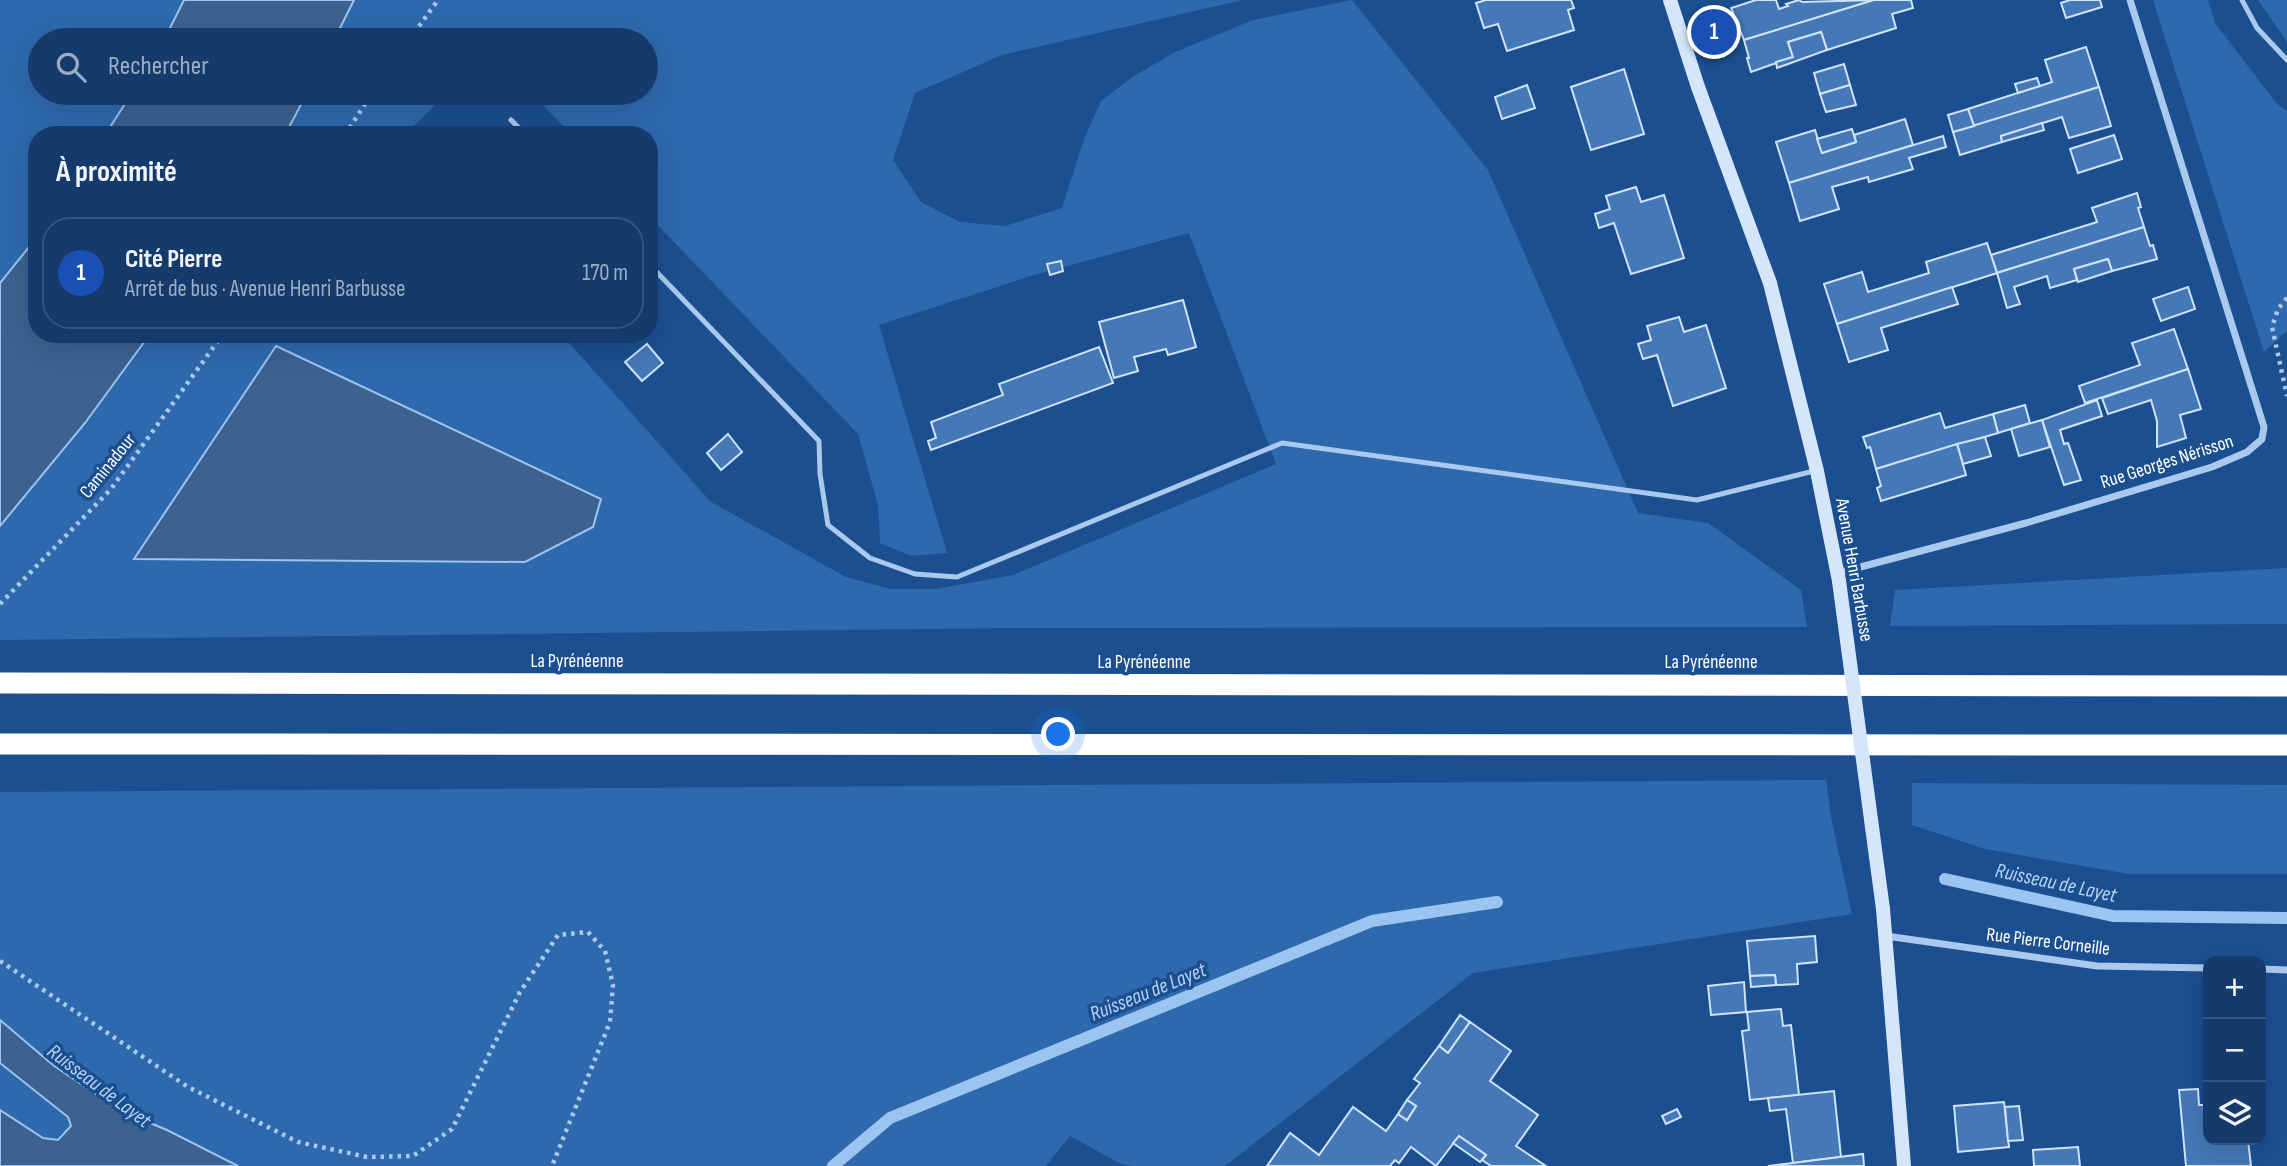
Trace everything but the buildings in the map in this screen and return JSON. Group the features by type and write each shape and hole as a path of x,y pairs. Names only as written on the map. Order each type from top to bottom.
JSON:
{"highway":[{"name":"La Pyrénéenne","path":"0,683 2287,686"},
{"path":"0,744 2287,745"}],"main road":[{"name":"Avenue Henri Barbusse","path":"1670,0 1698,87 1770,283 1817,471 1838,577 1883,909 1904,1166"}],"street":[{"name":"Rue Georges Nérisson","path":"1838,577 2212,467 2247,452 2262,439 2264,427 2130,0"},
{"name":"Rue Pierre Corneille","path":"1885,936 2097,966 2203,968"},
{"path":"2266,970 2287,970"}],"lane":[{"path":"2242,0 2257,28 2287,60"},
{"path":"511,120 517,126"},
{"path":"658,273 819,441 820,474 828,525 870,558 915,574 957,577 1282,443 1697,500 1817,471"}],"path":[{"path":"418,28 438,0"},
{"path":"350,126 363,105"},
{"path":"2287,298 2278,309 2272,327 2287,396"},
{"name":"Caminadour","path":"0,604 111,489 216,343"},
{"path":"0,961 188,1087 298,1142 367,1157 413,1156 452,1129 520,992 558,935 588,932 605,951 608,962 613,985 610,1022 552,1166"}],"shaded area":[{"path":"0,0 184,0 170,28 28,28 28,105 124,105 111,126 28,126 28,248 0,283"},
{"path":"184,0 354,0 340,28 170,28"},
{"path":"354,0 1243,0 1002,55 915,93 893,160 921,202 960,222 1005,226 1062,208 1084,139 1101,101 1131,78 1173,53 1253,20 1352,0 1488,170 1638,513 1708,523 1801,590 1807,627 1014,628 0,640 0,526 85,423 143,343 569,343 711,502 846,577 891,589 936,589 1013,575 1276,464 1189,233 1034,275 879,325 947,553 911,556 880,543 878,505 858,434 658,225 658,126 563,126 543,105 658,105 658,28 340,28"},
{"path":"2153,0 2208,0 2215,23 2277,104 2287,111 2287,331 2264,352"},
{"path":"2258,0 2287,0 2287,42"},
{"path":"124,105 301,105 290,126 111,126"},
{"path":"301,105 435,105 414,126 290,126"},
{"path":"28,248 28,343 143,343 85,423 0,526 0,283"},
{"path":"276,346 601,499 593,527 525,562 134,559"},
{"path":"2287,568 2287,624 1890,626 1895,590"},
{"path":"1826,780 1832,822 1852,914 1473,973 1225,1166 1121,1164 1070,1136 1046,1166 238,1166 167,1130 121,1111 53,1065 0,1020 0,792"},
{"path":"1912,783 2287,785 2287,874 2129,874 1985,849 1912,825"},
{"path":"0,1020 53,1065 121,1111 167,1130 238,1166 0,1166 0,1110 43,1138 58,1140 71,1126 68,1117 0,1063"},
{"path":"0,1063 68,1117 71,1126 58,1140 43,1138 0,1110"}],"waterway":[{"name":"Ruisseau de Layet","path":"1945,879 2113,916 2287,918"},
{"name":"Ruisseau de Layet","path":"833,1166 890,1118 1372,921 1497,902"}],"place":[{"name":"Cité Pierre","path":"1714,32"}]}
